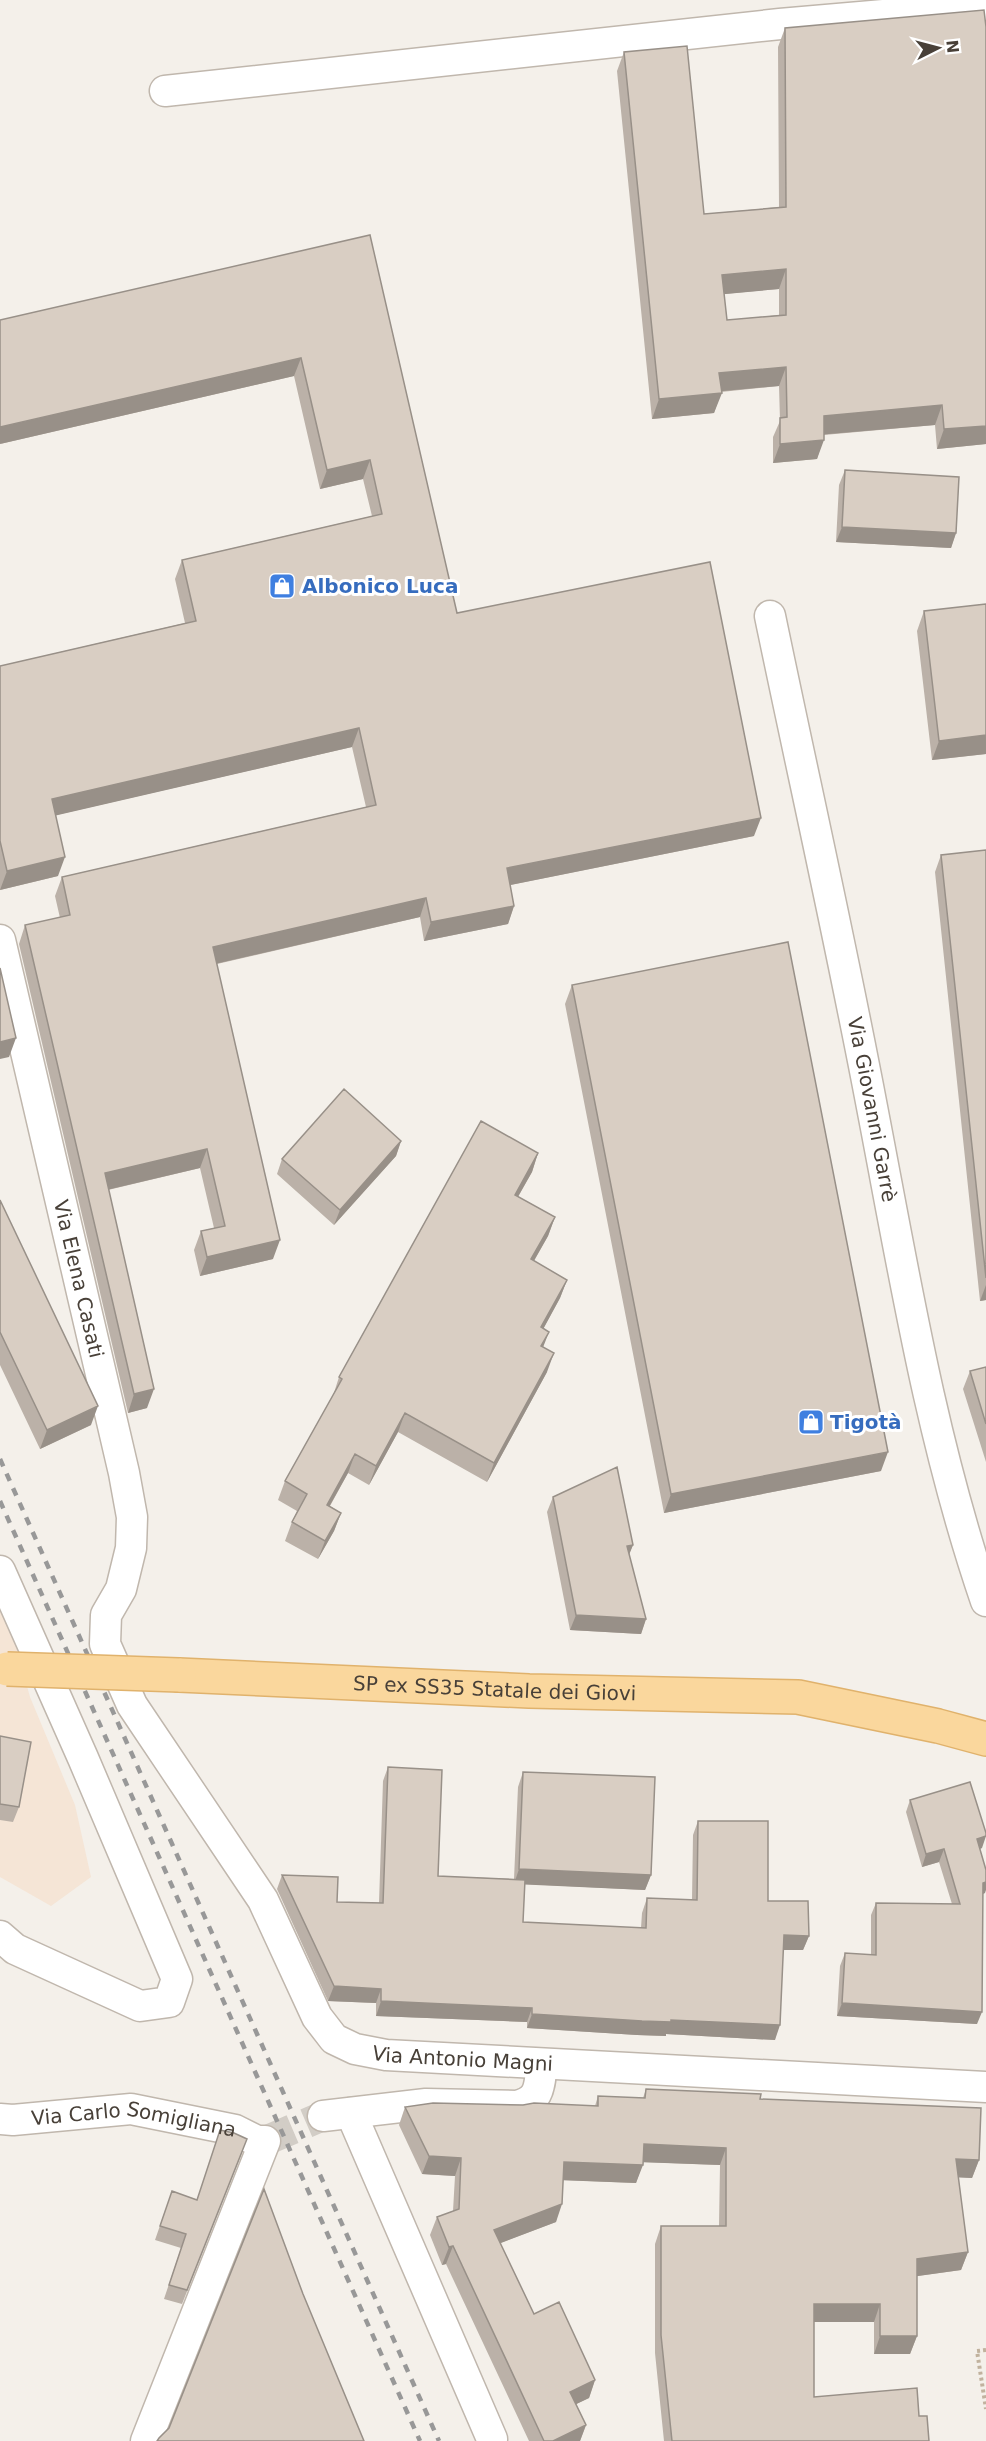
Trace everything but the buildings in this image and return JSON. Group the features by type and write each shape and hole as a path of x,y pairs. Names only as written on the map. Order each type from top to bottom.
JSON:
{"main road":[{"name":"SP ex SS35 Statale dei Giovi","path":"4,1669 529,1691 798,1697 938,1726 986,1739"}],"street":[{"path":"165,91 780,24 986,6"},
{"name":"Via Giovanni Garrè","path":"770,616 872,1105 919,1357 955,1497 986,1601"},
{"name":"Via Elena Casati","path":"0,940 124,1473 132,1517 131,1548 126,1574 116,1601 106,1615"},
{"path":"0,1571 177,1979 169,2002 140,2006 15,1949 0,1936"},
{"name":"Via Antonio Magni","path":"106,1615 105,1644 132,1705 263,1900 317,2017 334,2039 355,2049 386,2055 986,2087"},
{"path":"492,2439 337,2114 426,2104 517,2106 531,2101 538,2091 542,2064"},
{"name":"Via Carlo Somigliana","path":"0,2119 13,2120 131,2109 235,2130 257,2141 265,2141 146,2441"}],"path":[{"path":"986,2350 977,2351 986,2409"}],"shaded area":[{"path":"0,1607 14,1639 30,1697 75,1805 91,1877 51,1906 0,1877"}],"tunnel":[{"path":"265,2141 323,2116"}],"railway":[{"path":"0,1459 439,2441"},
{"path":"0,1501 420,2441"}],"place":[{"name":"Albonico Luca","path":"282,586"},
{"name":"Tigotà","path":"811,1422"}]}
